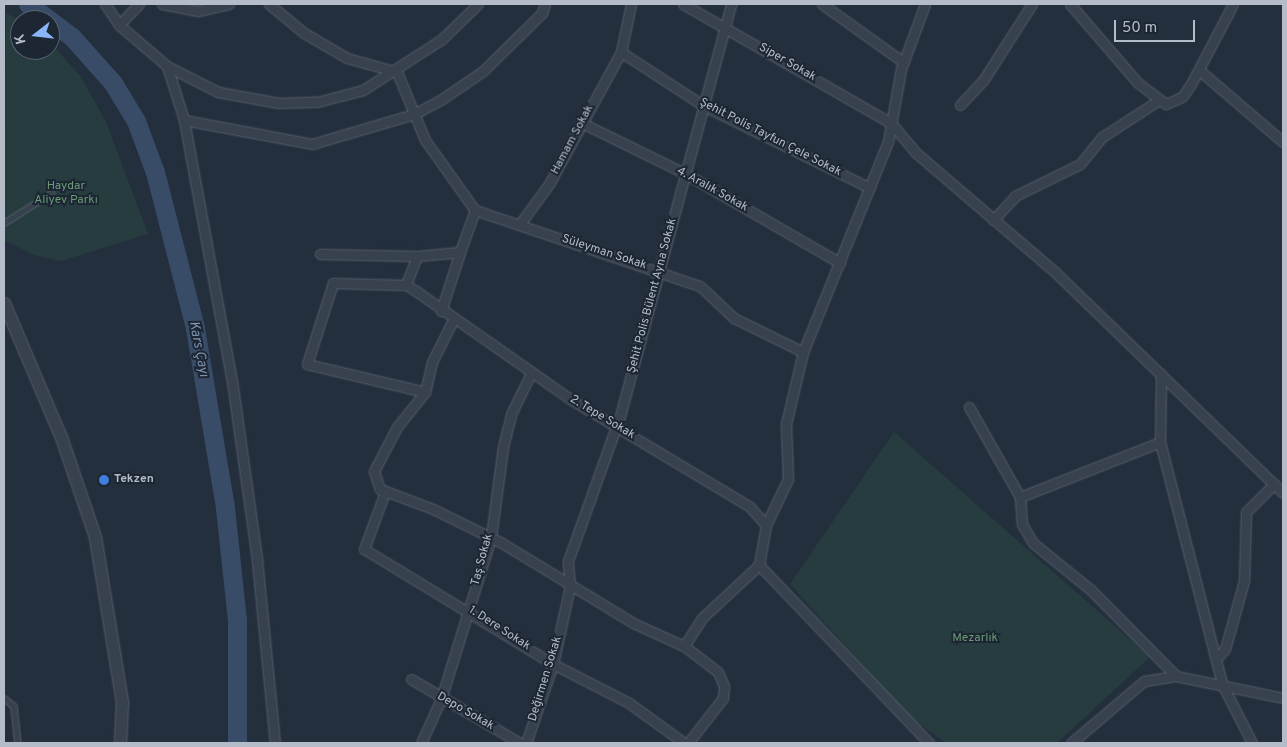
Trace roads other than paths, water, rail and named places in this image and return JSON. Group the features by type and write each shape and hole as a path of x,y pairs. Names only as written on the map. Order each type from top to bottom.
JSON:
{"street":[{"path":"105,4 118,25 167,66 218,92 279,103 317,102 364,90 397,72 442,39 478,4"},
{"path":"118,25 139,4"},
{"path":"162,4 198,11 230,4"},
{"path":"269,4 304,33 347,58 397,72"},
{"path":"184,120 312,144 414,114 483,70 542,13 545,4"},
{"name":"Hamam Sokak","path":"519,225 549,184 621,52 631,4"},
{"name":"Siper Sokak","path":"683,4 891,122"},
{"name":"Şehit Polis Bülent Ayna Sokak","path":"570,586 568,561 616,427 661,272 731,4"},
{"path":"822,4 903,62"},
{"path":"684,646 702,618 759,565 766,525 788,479 786,424 804,352 870,188 891,122 903,62 925,4"},
{"path":"960,105 984,79 1032,4"},
{"path":"1070,4 1138,83 1159,100 1174,103 1182,97 1199,70 1233,4"},
{"name":"Şehit Polis Tayfun Çele Sokak","path":"621,52 704,106 870,188"},
{"path":"167,66 184,120 232,381 258,560 275,743"},
{"path":"1199,70 1283,142"},
{"path":"397,72 425,140 475,210 441,311"},
{"path":"993,220 1015,196 1080,164 1102,137 1159,100"},
{"path":"891,122 914,152 1055,272 1283,493"},
{"name":"4. Aralık Sokak","path":"582,123 686,174 840,263"},
{"name":"Süleyman Sokak","path":"475,210 700,286 734,318 804,352"},
{"path":"320,254 417,256 460,252"},
{"path":"417,256 406,285 333,283 307,364 425,392"},
{"name":"2. Tepe Sokak","path":"406,285 530,373 616,427 749,506 766,525"},
{"path":"4,303 61,437 95,537 122,702 120,743"},
{"path":"453,320 432,362 425,392 398,427 374,471 385,492 433,509 491,538 633,623 684,646 712,666 724,686 723,698 688,743"},
{"name":"Taş Sokak","path":"421,743 441,699 491,538 506,438 530,373"},
{"path":"1161,374 1160,442 1222,684 1252,743"},
{"path":"969,407 1020,497 1022,524 1033,542 1091,590 1176,676"},
{"path":"1020,497 1160,442"},
{"path":"1216,659 1225,649 1244,581 1246,512 1274,484"},
{"name":"1. Dere Sokak","path":"385,492 364,550 469,610 553,664 629,703 684,743"},
{"path":"759,565 929,743"},
{"name":"Değirmen Sokak","path":"526,743 553,664 570,586"},
{"path":"1071,743 1144,681 1176,676 1283,698"},
{"name":"Depo Sokak","path":"411,679 441,699 520,743"}],"lane":[{"path":"4,223 51,193"},
{"path":"4,698 14,706 18,743"}],"waterway":[{"name":"Kars Çayı","path":"28,4 72,37 113,83 136,121 155,172 195,328 225,508 237,620 237,743"}],"place":[{"name":"Tekzen","path":"104,480"}],"park label":[{"name":"Haydar Aliyev Parkı","path":"66,194"},
{"name":"Mezarlık","path":"975,639"}]}
